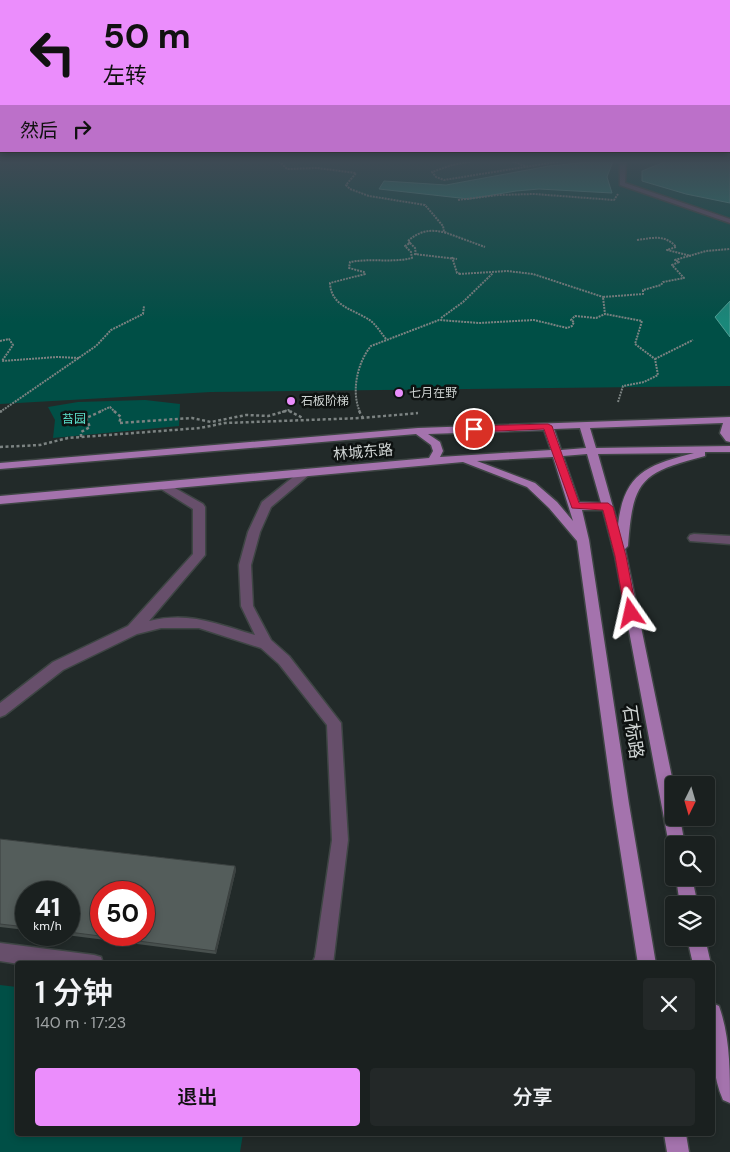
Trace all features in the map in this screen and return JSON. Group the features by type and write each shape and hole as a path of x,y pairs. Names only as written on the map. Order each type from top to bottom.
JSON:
{"main road":[{"name":"林城东路","path":"0,466 418,431 730,420"},
{"name":"石标路","path":"584,424 620,556 675,836"},
{"path":"730,424 727,425 724,433 730,439"},
{"name":"石标路","path":"548,426 575,506 583,540 621,804 647,961"},
{"path":"418,431 436,444 438,451 433,461"},
{"name":"林城东路","path":"0,500 433,461 592,451 726,449"},
{"path":"620,556 625,510 638,481 669,462 726,449"},
{"path":"464,460 531,485 553,505 583,540"},
{"path":"575,506 608,507"},
{"path":"698,946 701,961"},
{"path":"715,1026 730,1093"},
{"path":"675,1136 678,1152"}],"street":[{"path":"712,215 730,221"},
{"path":"306,472 266,505 254,532 245,565 247,606 266,644 284,660 334,723 340,840 324,961"},
{"path":"133,630 199,555 199,507 162,485"},
{"path":"694,538 730,540"},
{"path":"0,711 58,666 133,630 161,623 199,623 266,644"},
{"path":"0,952 70,961"}],"path":[{"path":"433,215 443,226 444,232 447,233"},
{"path":"457,259 415,254 415,248 408,241 423,231 447,233 485,247"},
{"path":"637,240 652,236 665,238 676,247 667,250 692,256"},
{"path":"386,340 371,321 335,301 330,285 335,281 359,277 365,274 364,272 349,268 350,262 366,260 400,262 412,258 411,252 405,246 410,243"},
{"path":"453,258 457,273 459,274 522,272 547,277 587,293 603,297 643,294 643,290 662,285 663,282 684,278 672,264 679,262 675,260 706,251 730,249"},
{"path":"362,418 355,396 361,363 366,350 371,346 438,320 463,302 493,273"},
{"path":"603,297 605,314"},
{"path":"0,412 96,346 111,330 142,314 144,306"},
{"path":"438,320 479,323 534,320 567,328 572,326 574,322 571,320 575,316 596,318 605,314 642,321 635,344 655,359 658,375 644,382 623,386 618,402"},
{"path":"0,341 9,339 13,345 2,361 19,358 33,360 44,356 79,358"},
{"path":"655,359 693,340"},
{"path":"81,437 81,432 90,427 86,418 110,406 121,417 119,423 192,418 211,422 246,416 268,416 288,410 300,415 303,419"},
{"path":"0,447 40,446 81,437 175,428 200,428 225,423 362,418 418,413"}],"green space":[{"path":"0,215 730,215 730,386 211,392 0,404"},
{"name":"苔园","path":"145,400 180,404 179,426 53,438 55,420 48,407 78,402"},
{"path":"0,985 15,987 15,1136 243,1136 240,1152 0,1152"}],"shaded area":[{"path":"730,301 730,337 715,317"}],"building":[{"path":"0,839 235,866 215,951 155,943 155,881 90,881 90,935 80,933 80,881 15,881 15,926 0,924"}],"place":[{"name":"七月在野","path":"399,393"},
{"name":"石板阶梯","path":"291,401"}],"route":[{"path":"474,429 548,426 575,506 608,507 631,613"}]}
